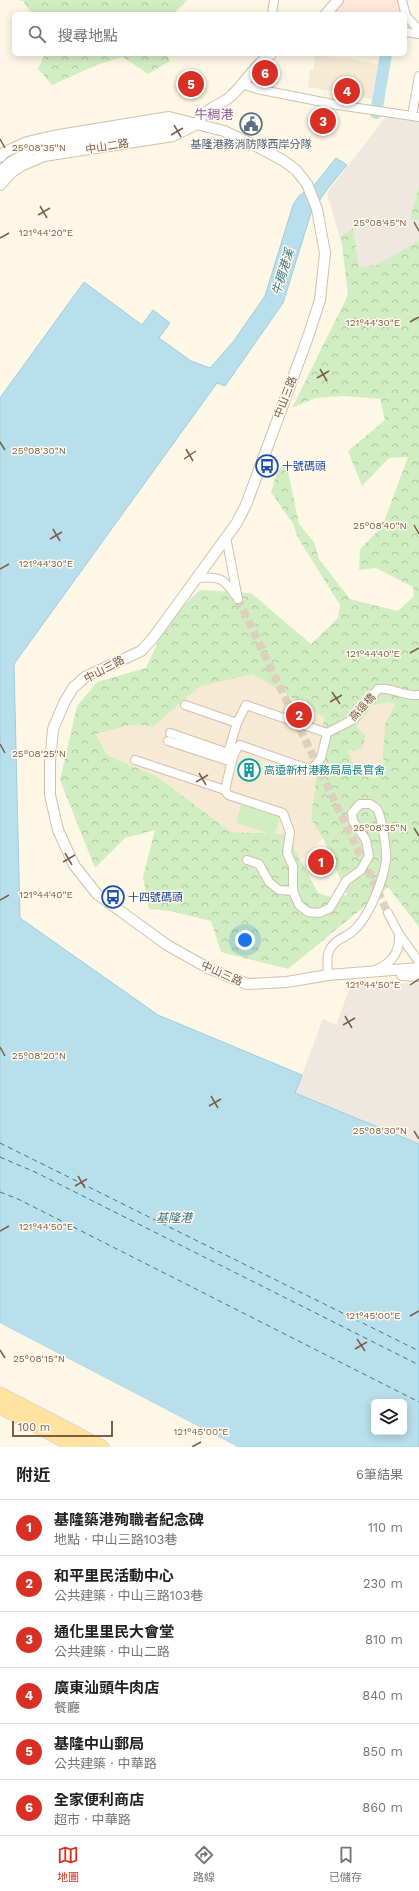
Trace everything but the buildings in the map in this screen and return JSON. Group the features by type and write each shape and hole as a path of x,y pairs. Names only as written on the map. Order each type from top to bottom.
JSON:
{"main road":[{"path":"0,1394 80,1444"},
{"path":"0,1407 80,1444 102,1447"}],"street":[{"path":"272,12 274,0"},
{"path":"328,12 338,0"},
{"path":"402,0 405,12"},
{"path":"407,17 419,30"},
{"path":"407,32 419,34"},
{"path":"197,124 201,116 230,97 268,56"},
{"path":"242,84 257,89 415,116 419,76"},
{"name":"中山二路","path":"0,157 5,152 27,142 84,130 169,117 224,131 284,161 296,170 307,184"},
{"name":"中山二路","path":"0,172 11,162 34,149 197,124"},
{"name":"中山二路","path":"0,185 12,172 21,166 44,156 173,136 197,124"},
{"name":"中山三路","path":"307,184 316,207 325,253 320,300 308,337 246,505 236,524 153,638 141,650 85,677 73,688 64,703 53,728 50,762 50,795 58,830 74,865 96,894 167,945 208,968 247,984 287,982 328,975 419,968"},
{"path":"198,578 214,577 222,580 227,583 238,599 226,537"},
{"name":"高遠橋","path":"327,733 354,718 378,689 387,689 411,696 419,695"},
{"path":"185,705 237,722"},
{"path":"225,790 237,747 240,745 311,770 321,758 327,733 246,705 237,722 228,752 169,737 232,762"},
{"path":"135,760 225,790 228,795 283,812 290,832 287,853 292,866 293,892 299,905 308,912 319,913 330,908 346,881 361,870 369,856 366,840 353,821 352,813 360,804 370,804 377,809 380,816 386,859 382,878 367,912 359,924 352,932 340,938 332,945 328,952 328,975"},
{"path":"247,860 259,864 269,882 279,890 293,892"},
{"path":"388,913 399,934 419,962"},
{"path":"368,972 380,968 394,957 398,950 399,934"},
{"name":"中山三路","path":"368,972 419,976"}],"shaded area":[{"path":"341,0 399,0 402,12 330,12"},
{"path":"315,56 346,58 378,64 372,99 308,87 310,70 313,70"},
{"path":"388,114 419,122 419,264 349,270 327,193"},
{"path":"252,674 324,717 311,818 323,838 301,860 287,834 231,832 156,776 107,755 96,733 130,725 154,726 199,687"},
{"path":"387,702 395,704 385,725 384,774 374,778 356,770 348,751 362,749 356,726 373,706"},
{"path":"353,979 370,985 419,983 419,1144 295,1093 323,1019 336,1025"}],"green space":[{"path":"18,0 187,0 175,12 31,12 23,1"},
{"path":"44,56 167,56 170,61 148,74 123,57 99,64 52,85 38,69"},
{"path":"419,186 419,220 410,220"},
{"path":"353,229 359,267 377,265 419,240 419,927 388,887 288,969 221,952 211,921 170,911 149,909 143,877 155,830 125,838 95,868 60,780 77,706 97,682 146,668 168,620 200,590 251,593 311,644 338,618 340,605 298,538 293,524 271,492 277,472 286,462 299,524 314,542 319,559 350,599 398,611 414,596 413,587 376,568 359,570 360,549 382,527 408,457 389,458 362,486 348,451 385,420 380,399 344,396 315,398 292,408 348,295 341,236","holes":["252,674 324,717 311,819 323,838 347,895 334,898 318,893 287,834 231,832 156,776 107,755 96,734 130,725 154,726 199,687","387,702 395,704 385,724 383,751 384,774 374,778 356,770 348,751 362,749 366,736 356,726 373,706"]},
{"path":"241,805 280,817 275,835 236,823"}],"water":[{"name":"基隆港","path":"336,158 347,165 328,188 311,213 283,303 225,386 217,383 14,664 20,918 158,1015 302,1075 295,1093 419,1144 419,1447 238,1447 0,1323 0,398 84,282 142,325 153,310 170,323 159,338 191,361 210,368 233,342 265,296 293,205 299,196 316,183"}],"pier":[{"path":"0,1323 238,1447 233,1447 0,1325"}],"waterway":[{"name":"牛稠港溪","path":"376,113 386,56"}],"ferry route":[{"path":"0,1143 419,1351"},
{"path":"0,1157 37,1173 419,1365"},
{"path":"0,1192 20,1200 419,1402"}],"tunnel":[{"path":"238,599 388,913"}],"place":[{"name":"全家便利商店","path":"265,73"},
{"name":"基隆中山郵局","path":"191,84"},
{"name":"廣東汕頭牛肉店","path":"347,91"},
{"name":"通化里里民大會堂","path":"323,121"},
{"name":"基隆港務消防隊西岸分隊","path":"251,124"},
{"name":"十號碼頭","path":"267,466"},
{"name":"和平里民活動中心","path":"299,715"},
{"name":"高遠新村港務局局長官舍","path":"249,770"},
{"name":"基隆築港殉職者紀念碑","path":"321,862"},
{"name":"十四號碼頭","path":"113,897"}],"district":[{"name":"牛稠港","path":"214,114"}]}
